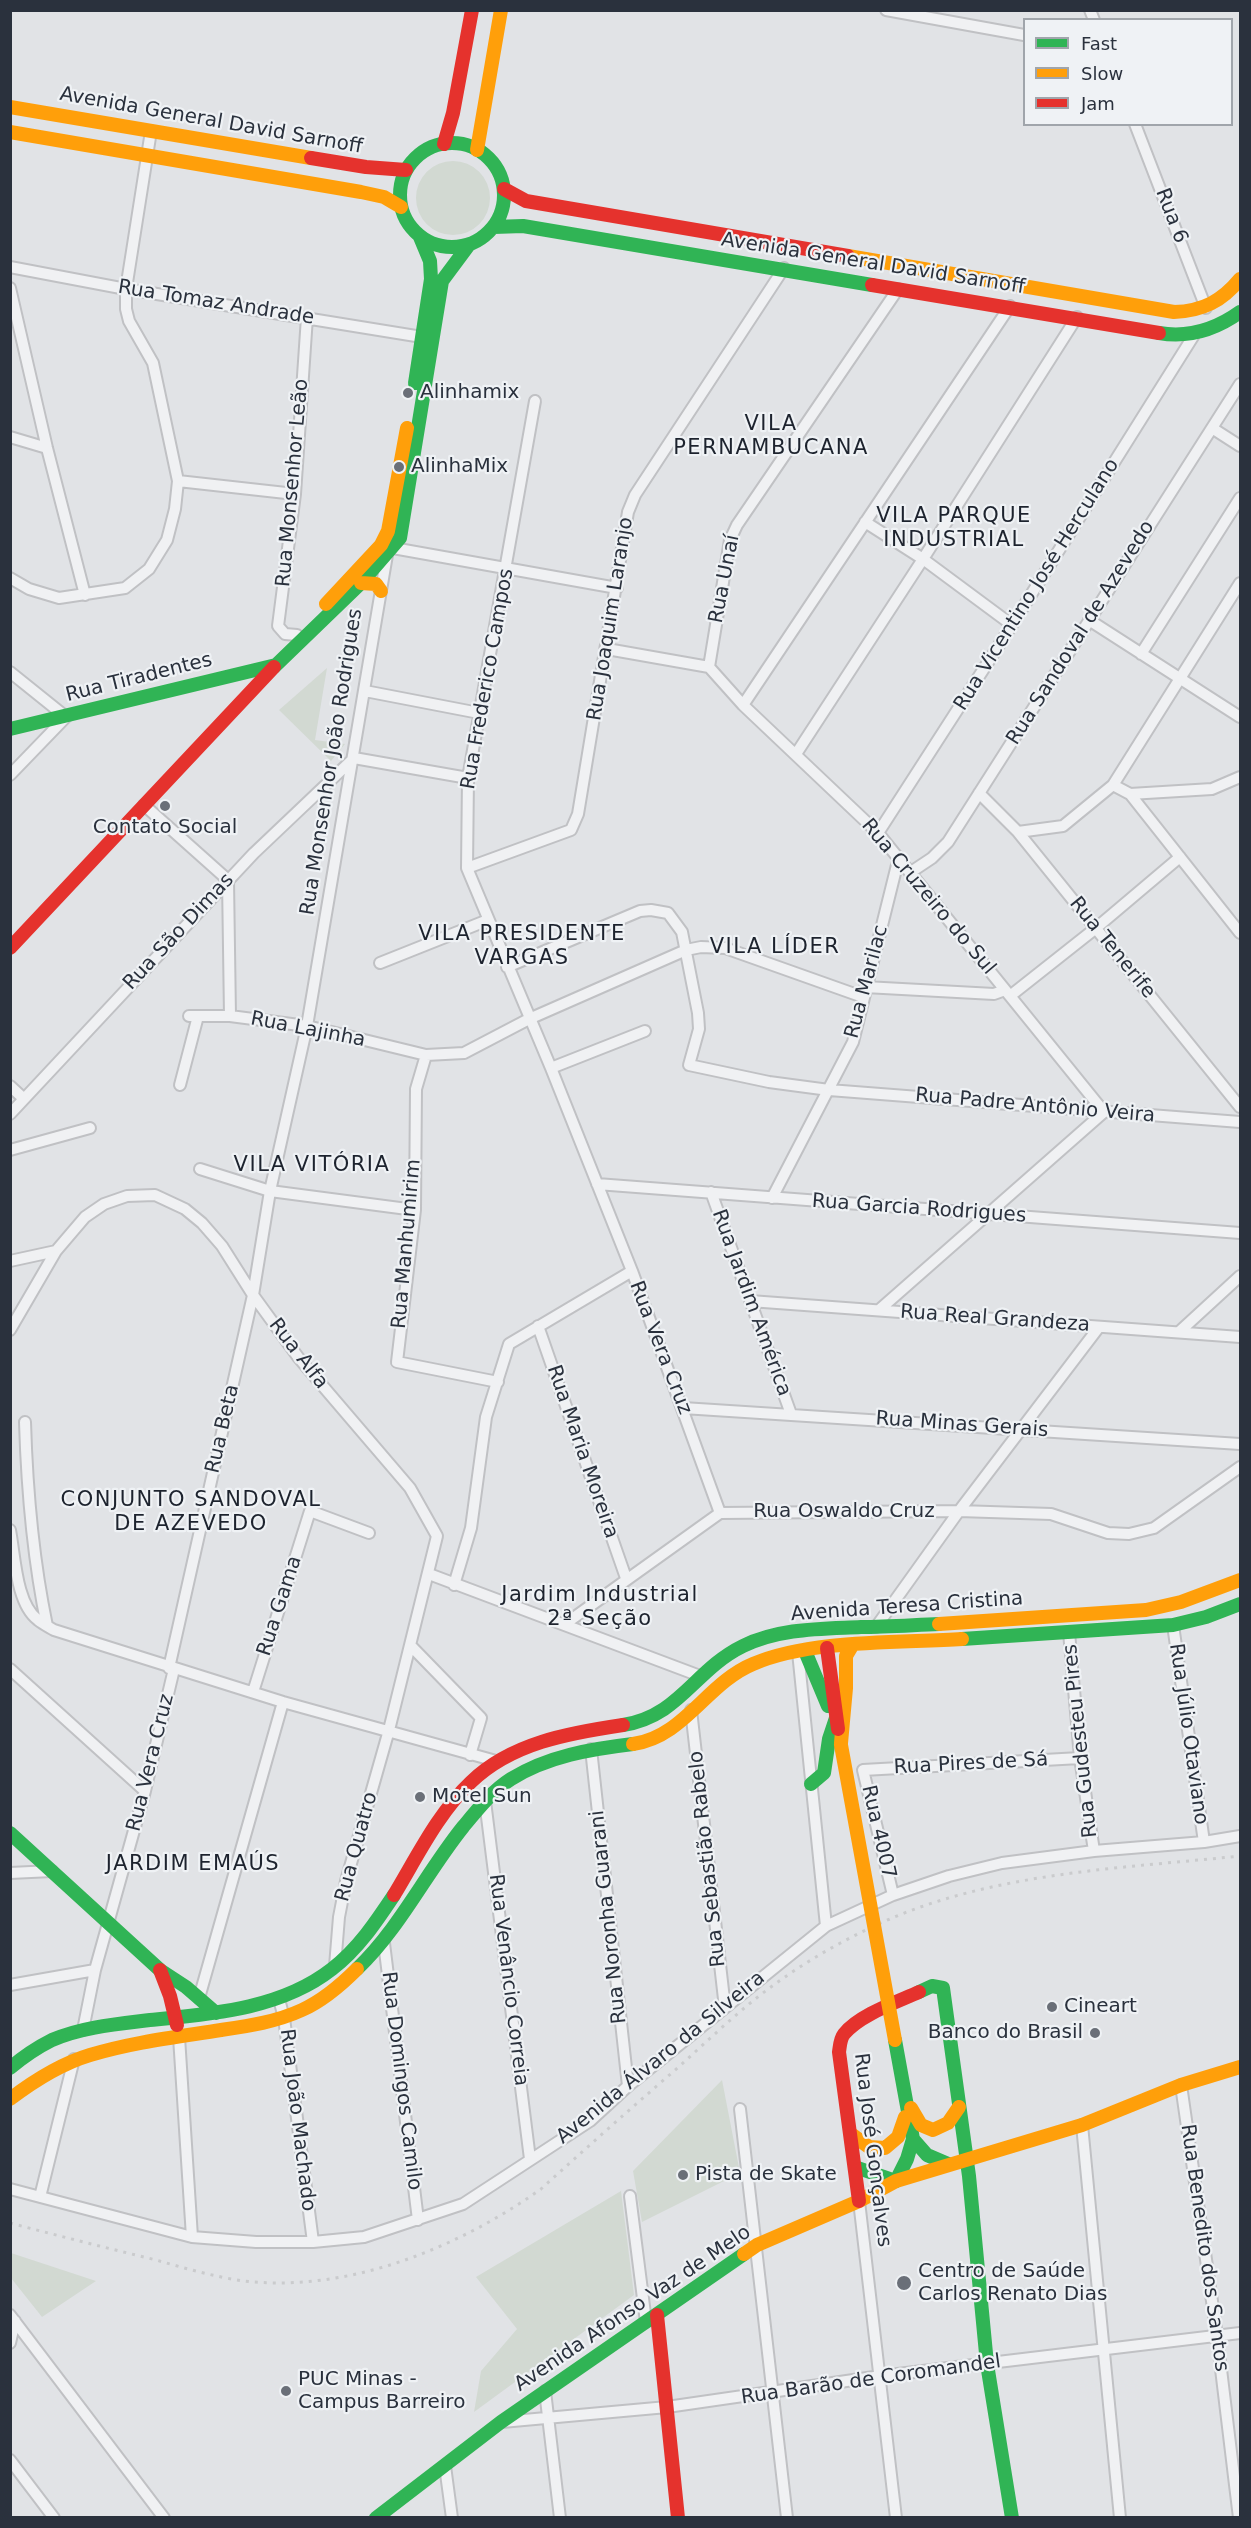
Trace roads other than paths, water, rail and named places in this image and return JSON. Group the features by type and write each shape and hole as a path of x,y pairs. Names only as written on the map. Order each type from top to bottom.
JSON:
{"street":[{"path":"444,144 453,112 472,10"},
{"path":"477,150 501,10"},
{"path":"886,10 1023,35"},
{"name":"Avenida General David Sarnoff","path":"10,107 366,167 406,170"},
{"name":"Rua 6","path":"1136,126 1206,308"},
{"path":"10,578 29,589 59,598 125,588 149,569 167,540 175,509 178,481 153,363 129,321 126,309 126,289 151,131"},
{"path":"10,132 361,192 384,197 401,207"},
{"path":"460,144 477,150 491,161 500,175 504,189 503,209 494,227 468,246 437,245 420,237 405,218 401,207 401,186 406,170 417,156 432,147 460,144"},
{"name":"Avenida General David Sarnoff","path":"504,189 526,201 1101,300 1187,312 1206,308 1228,294 1240,279"},
{"name":"Avenida General David Sarnoff","path":"494,227 523,226 1077,317 1167,334 1194,335 1224,325 1240,312"},
{"name":"Rua Monsenhor João Rodrigues","path":"253,1295 270,1191 308,1026 365,691 388,531 422,337 431,279 430,261 420,237"},
{"name":"Rua Monsenhor João Rodrigues","path":"387,549 400,538 442,281 468,246"},
{"name":"Rua Tomaz Andrade","path":"10,267 126,289 422,337"},
{"name":"Rua Joaquim Laranjo","path":"467,868 571,830 578,814 628,512 635,495 784,268"},
{"path":"10,288 47,448 85,595"},
{"name":"Rua Unaí","path":"709,667 730,540 736,525 898,289"},
{"path":"743,705 1010,306"},
{"path":"1187,312 1185,326 1194,335"},
{"name":"Rua Monsenhor Leão","path":"297,635 285,634 278,626 295,494 307,317"},
{"path":"796,754 1077,317"},
{"name":"Rua Vicentino José Herculano","path":"878,833 1194,335"},
{"name":"Rua Sandoval de Azevedo","path":"910,872 932,858 948,842 1240,384"},
{"name":"Rua Frederico Campos","path":"535,401 468,778 467,868 597,1184"},
{"path":"1212,428 1240,446"},
{"path":"10,437 47,448"},
{"path":"178,481 295,494"},
{"path":"1141,654 1240,498"},
{"path":"865,522 923,559 1012,625"},
{"path":"387,549 507,566 617,588"},
{"path":"270,666 361,583 387,549"},
{"path":"10,948 252,688 297,635 387,549"},
{"path":"361,583 370,581 376,584 381,591"},
{"path":"1018,831 1063,826 1113,785 1240,583"},
{"path":"1089,620 1240,717"},
{"path":"607,649 709,667"},
{"name":"Rua Tiradentes","path":"10,729 270,666"},
{"name":"Rua Cruzeiro do Sul","path":"709,667 743,705 878,833 1104,1112"},
{"path":"10,672 66,717 10,775"},
{"path":"365,691 479,713"},
{"path":"354,758 468,778"},
{"name":"Rua São Dimas","path":"10,1114 228,880 354,758"},
{"path":"1130,794 1212,789 1240,777"},
{"path":"1113,785 1130,794 1240,933"},
{"name":"Rua Tenerife","path":"980,793 1018,831 1240,1107"},
{"path":"144,805 228,880 230,1016"},
{"path":"1007,993 1096,928 1180,857"},
{"name":"Rua Marilac","path":"772,1198 853,1042 900,858"},
{"path":"507,968 640,910 668,913 682,932 686,950"},
{"path":"380,963 488,920"},
{"name":"Rua Lajinha","path":"180,1084 193,1016 230,1016 308,1026 426,1055 464,1053 529,1019 686,950 701,947 725,948 864,992 1007,993"},
{"name":"Rua Padre Antônio Veira","path":"686,950 699,1029 689,1065 769,1082 829,1090 1240,1122"},
{"path":"551,1068 645,1031"},
{"name":"Rua Manhumirim","path":"426,1055 416,1089 415,1210 397,1362 498,1382"},
{"path":"10,1086 23,1098"},
{"path":"879,1310 1104,1112"},
{"path":"10,1150 90,1128"},
{"path":"200,1169 270,1191 415,1210"},
{"name":"Rua Garcia Rodrigues","path":"597,1184 1240,1233"},
{"name":"Rua Vera Cruz","path":"597,1184 632,1271 720,1513"},
{"name":"Rua Jardim América","path":"711,1191 790,1414"},
{"name":"Rua Alfa","path":"10,1330 56,1251 85,1217 104,1204 127,1196 155,1195 185,1209 202,1223 222,1246 253,1295 298,1357 410,1488 436,1536 429,1574 389,1730"},
{"path":"10,1261 56,1251"},
{"path":"454,1585 471,1528 482,1443 508,1344 632,1271"},
{"path":"1179,1332 1240,1276"},
{"name":"Rua Beta","path":"172,1668 253,1295"},
{"name":"Rua Real Grandeza","path":"750,1300 1240,1337"},
{"name":"Rua Maria Moreira","path":"538,1326 626,1578"},
{"path":"948,2164 920,2152 913,2139 835,1715 827,1648 833,1640 866,1635 876,1627 959,1511 1099,1327"},
{"name":"Rua Minas Gerais","path":"683,1408 1240,1444"},
{"path":"25,1422 26,1467 37,1570 48,1626"},
{"name":"Rua Oswaldo Cruz","path":"720,1513 959,1511 1051,1514 1108,1533 1129,1534 1154,1528 1240,1467"},
{"name":"Rua Gama","path":"253,1692 310,1511 369,1533"},
{"path":"565,1624 626,1578 720,1513"},
{"path":"10,1530 25,1603 36,1620 48,1626 172,1668 283,1702 496,1761"},
{"path":"429,1574 700,1676"},
{"name":"Avenida Teresa Cristina","path":"13,2061 83,2030 216,2013 279,1999 310,1984 348,1956 375,1926 449,1806 471,1781 496,1761 520,1748 544,1739 645,1721 677,1703 700,1676 727,1655 752,1641 817,1629 1104,1614 1161,1607 1240,1580"},
{"name":"Avenida Teresa Cristina","path":"10,2099 25,2086 74,2059 135,2043 284,2018 310,2006 339,1987 384,1942 459,1833 485,1801 503,1784 546,1762 591,1749 655,1740 672,1730 735,1673 760,1661 827,1648 1173,1625 1206,1617 1240,1604"},
{"name":"Rua Júlio Otaviano","path":"1173,1625 1204,1842"},
{"name":"Rua Gudesteu Pires","path":"1069,1632 1080,1758 1094,1851"},
{"path":"410,1645 481,1718 470,1755"},
{"path":"841,1744 846,1688 846,1656 852,1646"},
{"path":"801,1652 828,1706 835,1715"},
{"path":"801,1652 811,1784 826,1926"},
{"name":"Rua Vera Cruz","path":"83,2030 95,1970 145,1791 172,1668"},
{"path":"10,1669 145,1791"},
{"path":"199,1998 283,1702"},
{"name":"Rua Sebastião Rabelo","path":"692,1710 725,2008"},
{"path":"811,1784 824,1773 835,1715"},
{"name":"Rua Quatro","path":"335,1966 339,1917 346,1881 389,1730"},
{"name":"Rua Noronha Guarani","path":"591,1749 628,2086"},
{"name":"Rua Pires de Sá","path":"863,1770 1080,1758"},
{"name":"Rua 4007","path":"863,1770 893,1895"},
{"name":"Rua Venâncio Correia","path":"485,1801 530,2159"},
{"path":"10,1833 160,1970 216,2013"},
{"name":"Avenida Álvaro da Silveira","path":"10,2189 192,2236 256,2242 313,2242 364,2237 463,2204 590,2121 628,2086 826,1926 893,1895 949,1876 1002,1863 1094,1851 1204,1842 1240,1836"},
{"path":"10,1873 52,1870"},
{"name":"Rua Domingos Camilo","path":"384,1942 418,2220"},
{"path":"10,1985 95,1970"},
{"path":"160,1970 176,2017 179,2037 192,2236"},
{"name":"Rua José Gonçalves","path":"896,2517 881,2376 839,2052 844,2033 855,2024 932,1986 942,1988 966,2158 987,2364 1012,2517"},
{"name":"Rua João Machado","path":"279,1999 284,2018 313,2242"},
{"path":"40,2197 74,2059"},
{"name":"Avenida Afonso Vaz de Melo","path":"376,2517 501,2422 757,2245 859,2201 896,2181 966,2158 1082,2125 1181,2085 1240,2067"},
{"name":"Rua Benedito dos Santos","path":"1181,2085 1217,2336 1239,2517"},
{"path":"907,2102 921,2125 932,2130 944,2128 951,2121 958,2107"},
{"path":"851,2134 860,2144 871,2148 884,2148 895,2142 903,2133 907,2102"},
{"path":"740,2109 787,2517"},
{"path":"1082,2125 1120,2517"},
{"path":"855,2167 896,2181 907,2159 913,2139"},
{"path":"630,2196 667,2408 678,2517"},
{"path":"10,2343 13,2318"},
{"path":"13,2318 164,2517"},
{"name":"Rua Barão de Coromandel","path":"501,2422 667,2408 881,2376 1240,2333"},
{"path":"545,2391 560,2517"},
{"path":"10,2460 54,2517"},
{"path":"445,2466 452,2517"}],"railway":[{"path":"10,2223 200,2272 244,2281 283,2283 323,2280 362,2273 400,2262 474,2230 541,2189 756,1999 810,1960 864,1931 934,1903 1020,1881 1064,1874 1240,1856"}],"place":[{"name":"Alinhamix","path":"408,393"},
{"name":"AlinhaMix","path":"399,467"},
{"name":"Contato Social","path":"165,806"},
{"name":"Motel Sun","path":"420,1797"},
{"name":"Cineart","path":"1052,2007"},
{"name":"Banco do Brasil","path":"1095,2033"},
{"name":"Pista de Skate","path":"683,2175"},
{"name":"Centro de Saúde Carlos Renato Dias","path":"904,2283"},
{"name":"PUC Minas - Campus Barreiro","path":"286,2391"}],"district":[{"name":"VILA PERNAMBUCANA","path":"771,437"},
{"name":"VILA PARQUE INDUSTRIAL","path":"954,529"},
{"name":"VILA PRESIDENTE VARGAS","path":"522,947"},
{"name":"VILA LÍDER","path":"775,948"},
{"name":"VILA VITÓRIA","path":"312,1166"},
{"name":"CONJUNTO SANDOVAL DE AZEVEDO","path":"191,1513"},
{"name":"Jardim Industrial 2ª Seção","path":"600,1608"},
{"name":"JARDIM EMAÚS","path":"193,1865"}]}
